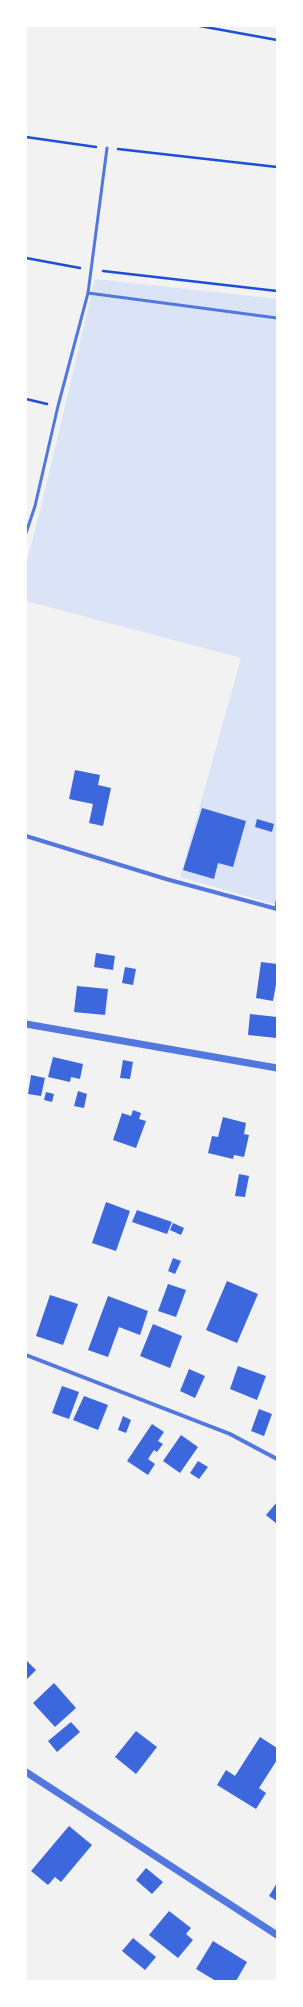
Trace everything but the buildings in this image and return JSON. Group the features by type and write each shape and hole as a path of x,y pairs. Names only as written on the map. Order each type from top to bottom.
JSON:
{"street":[{"path":"26,836 166,880 277,909"},
{"path":"26,1024 277,1068"},
{"path":"26,1355 230,1434 277,1459"},
{"path":"26,1772 277,1935"}],"lane":[{"path":"26,533 35,506 58,406 88,293 107,148"},
{"path":"88,293 277,318"},
{"path":"277,901 277,909"}],"path":[{"path":"200,26 277,40"},
{"path":"26,137 107,148 277,167"},
{"path":"26,258 90,270 277,291"},
{"path":"26,399 58,406"}],"shaded area":[{"path":"95,279 277,299 277,905 180,877 241,658 26,601 26,564"}]}
